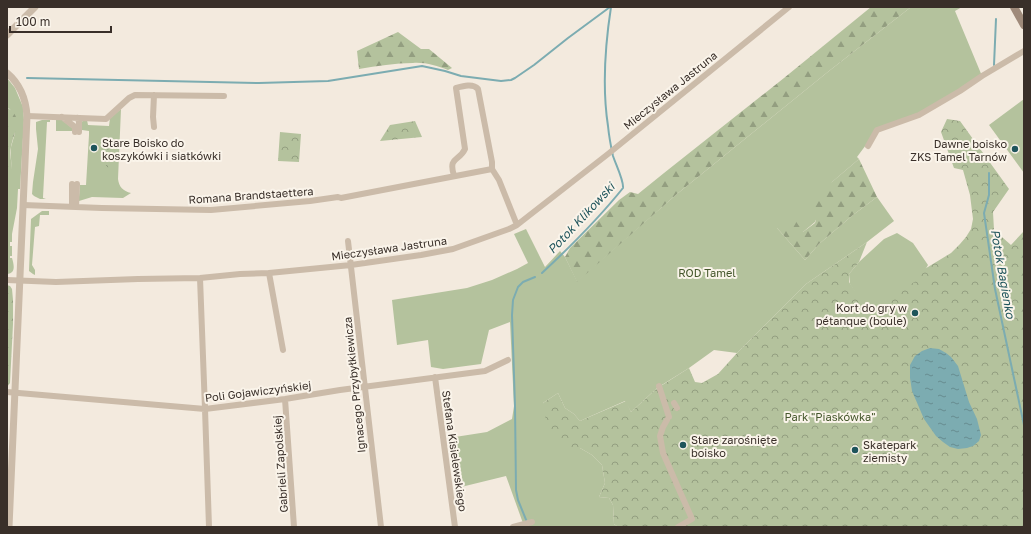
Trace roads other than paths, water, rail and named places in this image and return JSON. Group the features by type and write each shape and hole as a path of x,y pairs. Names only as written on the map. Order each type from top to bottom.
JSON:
{"main road":[{"path":"1014,7 1024,25"}],"street":[{"path":"7,34 35,7"},
{"name":"Mieczysława Jastruna","path":"7,280 56,282 200,278 351,265 452,249 517,225 789,7"},
{"path":"868,146 877,130 919,115 1024,51"},
{"path":"7,73 20,89 25,102 27,116 9,527"},
{"path":"956,84 960,91"},
{"path":"454,176 452,164 454,160 462,154 465,148 456,88 471,86 477,87 492,162 492,169 499,180 517,225"},
{"path":"27,116 106,119 129,98 135,95 224,96"},
{"path":"154,95 154,127"},
{"path":"62,117 74,127 77,132 79,121 77,118"},
{"name":"Romana Brandstaettera","path":"23,205 211,210 338,197 341,198 492,169"},
{"path":"74,207 75,184"},
{"name":"Ignacego Przybyłkiewicza","path":"348,241 381,527"},
{"path":"269,273 283,350"},
{"path":"200,278 206,409 209,527"},
{"name":"Poli Gojawiczyńskiej","path":"7,392 206,409 485,371 508,360"},
{"name":"Stefana Kisielewskiego","path":"435,377 455,527"},
{"path":"659,386 668,419 660,436 662,448 692,519 678,527"},
{"name":"Gabrieli Zapolskiej","path":"284,399 294,527"},
{"path":"513,527 530,523"}],"water":[{"path":"930,348 939,349 946,353 958,366 969,402 977,419 981,435 979,441 973,446 958,449 950,447 936,436 924,419 912,391 910,365 915,356"}],"waterway":[{"path":"27,78 259,83 328,81 422,66 461,76 501,81 511,80 534,65 610,7"},
{"name":"Potok Klikowski","path":"542,273 584,232 623,188 621,177 613,156 608,130 605,96 607,37 611,7"},
{"name":"Potok Bagienko","path":"994,65 996,19"},
{"name":"Potok Bagienko","path":"989,173 989,195 984,213 995,289 1024,425"},
{"name":"Potok Klikowski","path":"529,527 518,500 516,490 512,315 513,300 518,287 523,282 535,277"}],"place":[{"name":"Stare Boisko do koszykówki i siatkówki","path":"94,148"},
{"name":"Dawne boisko ZKS Tamel Tarnów","path":"1015,149"},
{"name":"Kort do gry w pétanque (boule)","path":"915,313"},
{"name":"Stare zarośnięte boisko","path":"683,445"},
{"name":"Skatepark ziemisty","path":"855,450"}],"park label":[{"name":"ROD Tamel","path":"707,272"},
{"name":"Park \"Piaskówka\"","path":"830,416"}]}
